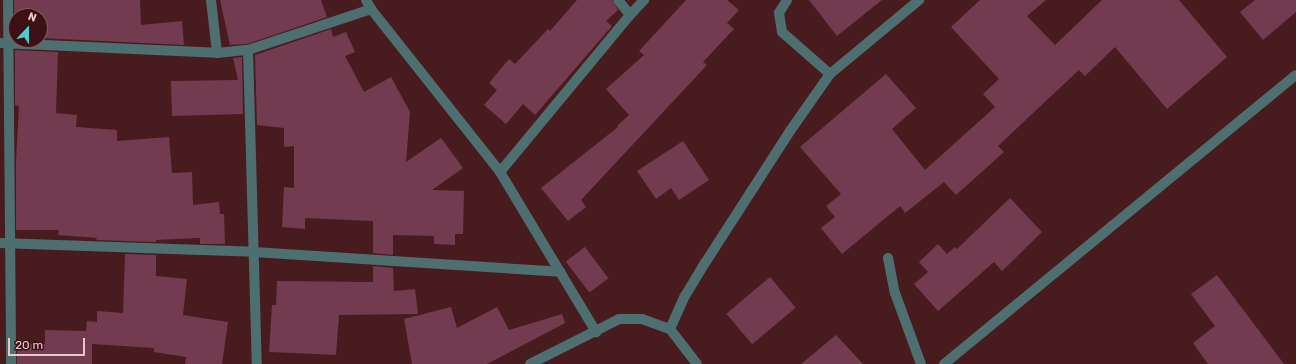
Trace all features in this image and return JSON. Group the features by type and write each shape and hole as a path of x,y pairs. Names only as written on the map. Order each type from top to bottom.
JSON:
{"street":[{"path":"8,0 4,43 5,244 11,364"},
{"path":"211,0 216,53"},
{"path":"618,0 630,15"},
{"path":"500,172 644,0"},
{"path":"787,0 779,13 782,32 830,74"},
{"path":"670,329 689,289 790,131 830,74 919,0"},
{"path":"4,43 216,53 248,50 369,4 500,172 596,332"},
{"path":"248,50 257,364"},
{"path":"944,364 1296,75"},
{"path":"5,244 254,252 560,272"},
{"path":"888,258 895,293 922,364"},
{"path":"530,364 596,332 619,319 642,319 670,329 698,364"}],"building":[{"path":"14,0 140,0 141,25 182,21 184,45 48,38 48,8 14,8"},
{"path":"220,0 321,0 327,17 247,44 230,45"},
{"path":"577,0 612,0 618,10 606,21 612,26 535,115 523,104 506,124 484,105 497,90 489,83 509,59 515,64 548,29 550,31"},
{"path":"686,0 727,0 739,10 727,23 734,29 703,62 707,65 581,200 586,207 568,221 541,188 618,127 617,126 629,115 606,89 644,55 639,51"},
{"path":"809,0 882,0 837,36"},
{"path":"980,0 1046,0 1027,16 1055,45 1102,0 1179,0 1227,57 1167,109 1115,47 1085,76 1079,70 998,146 1004,152 956,195 944,182 905,213 900,206 842,254 821,228 835,217 826,206 841,194 800,147 886,74 916,108 892,129 925,170 995,107 983,94 999,79 951,27"},
{"path":"1255,0 1296,0 1296,12 1263,40 1240,12"},
{"path":"331,29 333,37 346,32 355,52 345,56 364,92 391,77 410,112 406,162 441,138 463,168 432,190 464,191 463,234 455,234 455,245 434,244 434,236 393,235 393,255 373,253 373,221 305,218 305,229 282,227 284,187 294,188 294,146 284,147 284,128 257,125 255,55"},
{"path":"15,50 58,52 56,113 77,115 76,127 117,130 117,141 169,137 172,173 192,172 193,205 219,202 220,214 224,214 225,244 200,244 200,238 156,240 156,242 96,240 97,238 58,235 59,230 16,230 16,161 19,106 15,105"},
{"path":"242,57 243,114 172,116 171,81 238,80 233,58"},
{"path":"683,141 709,180 679,200 671,188 656,199 637,171"},
{"path":"1010,198 1042,232 1002,271 994,262 938,311 914,284 928,272 919,262 938,244 947,254 955,247 957,249"},
{"path":"585,247 608,278 589,293 566,261"},
{"path":"125,254 156,255 156,276 187,279 183,315 228,322 222,364 185,364 186,357 154,352 154,348 92,344 92,364 17,364 17,343 45,344 45,330 86,331 87,321 97,322 97,311 123,313"},
{"path":"373,266 393,268 394,291 415,289 418,314 339,315 336,355 269,352 272,305 276,305 277,281 373,282"},
{"path":"1217,275 1284,364 1208,364 1193,343 1215,326 1191,294"},
{"path":"770,277 796,308 752,344 726,314"},
{"path":"451,307 457,328 497,307 509,330 562,314 565,323 487,364 412,364 404,319"},
{"path":"836,335 863,364 801,364"}]}
